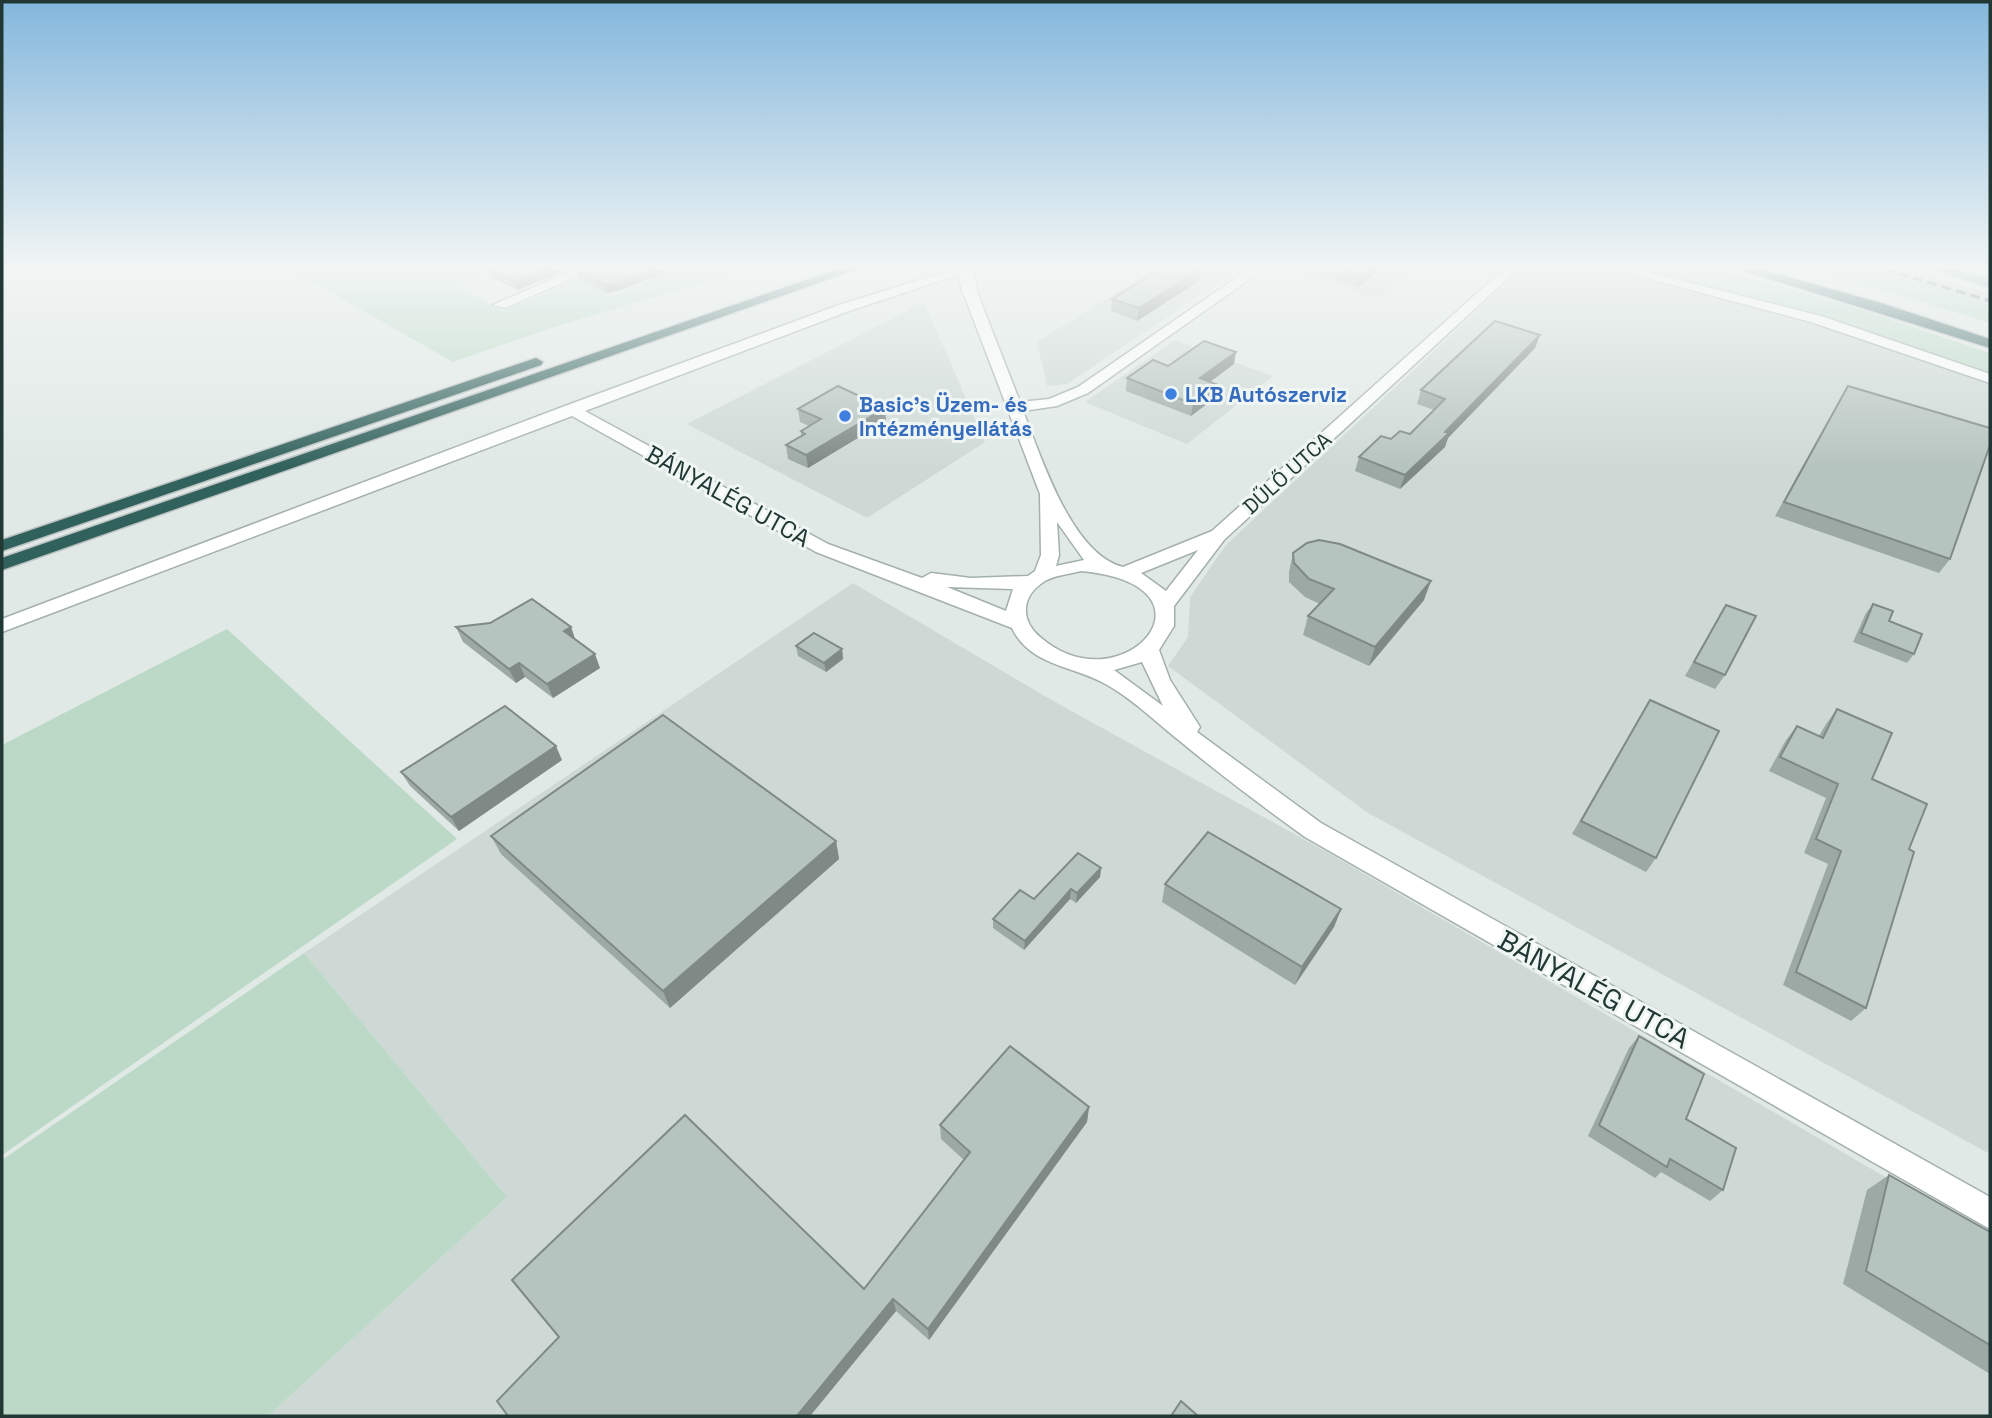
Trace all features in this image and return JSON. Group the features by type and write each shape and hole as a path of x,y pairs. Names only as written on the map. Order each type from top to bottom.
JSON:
{"highway":[{"path":"2,546 615,335"},
{"path":"2,564 664,335"},
{"path":"1963,335 1990,344"}],"street":[{"path":"2,625 770,335"},
{"path":"988,335 1017,407 1046,490 1083,549 1102,566"},
{"path":"1017,407 1052,403 1071,397 1162,335"},
{"name":"DŰLŐ UTCA","path":"1164,606 1217,536 1440,335"},
{"path":"1863,335 1990,379"},
{"name":"BÁNYALÉG UTCA","path":"570,409 792,533 1015,622 1022,635 1041,651 1068,662 1088,665 1122,661 1149,649 1152,665 1167,694 1208,750"},
{"path":"1015,622 1014,608 1019,594 1037,578 1050,555 1046,490"},
{"name":"DŰLŐ UTCA","path":"1126,572 1217,536"},
{"name":"BÁNYALÉG UTCA","path":"891,573 971,584 1037,578 1062,567 1102,566 1126,572 1149,587 1164,606"},
{"path":"1149,649 1164,631 1164,606"},
{"name":"BÁNYALÉG UTCA","path":"1088,665 1119,682 1252,787 1313,830 1990,1214"}],"shaded area":[{"path":"860,335 938,335 985,442 867,518 687,424"},
{"path":"1048,335 1140,335 1067,384 1047,386 1037,342"},
{"path":"1451,335 1853,335 1990,383 1990,1154 1368,813 1168,666 1188,637 1190,597 1226,545"},
{"path":"1175,340 1273,376 1187,444 1085,402"},
{"path":"853,583 1055,702 1327,852 1990,1238 1990,1416 268,1416 507,1197 304,953"}],"green space":[{"path":"406,335 530,335 453,362"},
{"path":"1875,335 1937,335 1990,353 1990,376"},
{"path":"227,629 457,839 2,1155 2,745"},
{"path":"304,953 507,1197 268,1416 2,1416 2,1160"}],"building":[{"path":"1480,335 1540,335 1445,432 1449,433 1405,475 1359,457 1381,436 1391,439 1400,431 1410,434 1445,399 1421,390"},
{"path":"1204,341 1236,352 1200,378 1218,385 1193,404 1127,378 1153,360 1168,366"},
{"path":"838,386 885,408 806,455 786,445 805,434 801,431 821,419 798,409"},
{"path":"1848,386 1990,428 1990,445 1950,559 1784,502"},
{"path":"1319,540 1340,544 1431,581 1375,647 1308,616 1334,589 1309,579 1294,563 1293,553 1307,543"},
{"path":"532,599 571,627 564,631 595,654 547,684 519,663 509,669 456,627 490,623"},
{"path":"1873,604 1893,611 1889,621 1922,634 1914,654 1861,633"},
{"path":"1726,605 1756,616 1725,675 1694,662"},
{"path":"814,633 842,649 824,663 796,646"},
{"path":"1650,700 1719,731 1656,858 1581,821"},
{"path":"505,706 556,746 451,817 401,772"},
{"path":"1837,709 1892,733 1872,779 1927,804 1909,849 1914,852 1866,1008 1796,972 1841,851 1816,839 1838,784 1780,757 1797,726 1823,738"},
{"path":"663,715 836,841 663,991 491,836"},
{"path":"1208,832 1341,909 1302,967 1165,884"},
{"path":"1078,853 1101,868 1077,893 1071,889 1025,941 993,919 1020,890 1034,899"},
{"path":"1639,1036 1704,1074 1686,1119 1736,1148 1723,1190 1670,1159 1667,1167 1599,1125"},
{"path":"1010,1046 1089,1107 928,1329 893,1299 797,1416 508,1416 497,1401 559,1337 512,1280 685,1115 864,1289 970,1152 940,1125"},
{"path":"1889,1175 1990,1232 1990,1345 1866,1271"},
{"path":"1181,1401 1198,1416 1171,1416"}],"place":[{"name":"LKB Autószerviz","path":"1171,394"},
{"name":"Basic's Üzem- és Intézményellátás","path":"845,416"}]}
